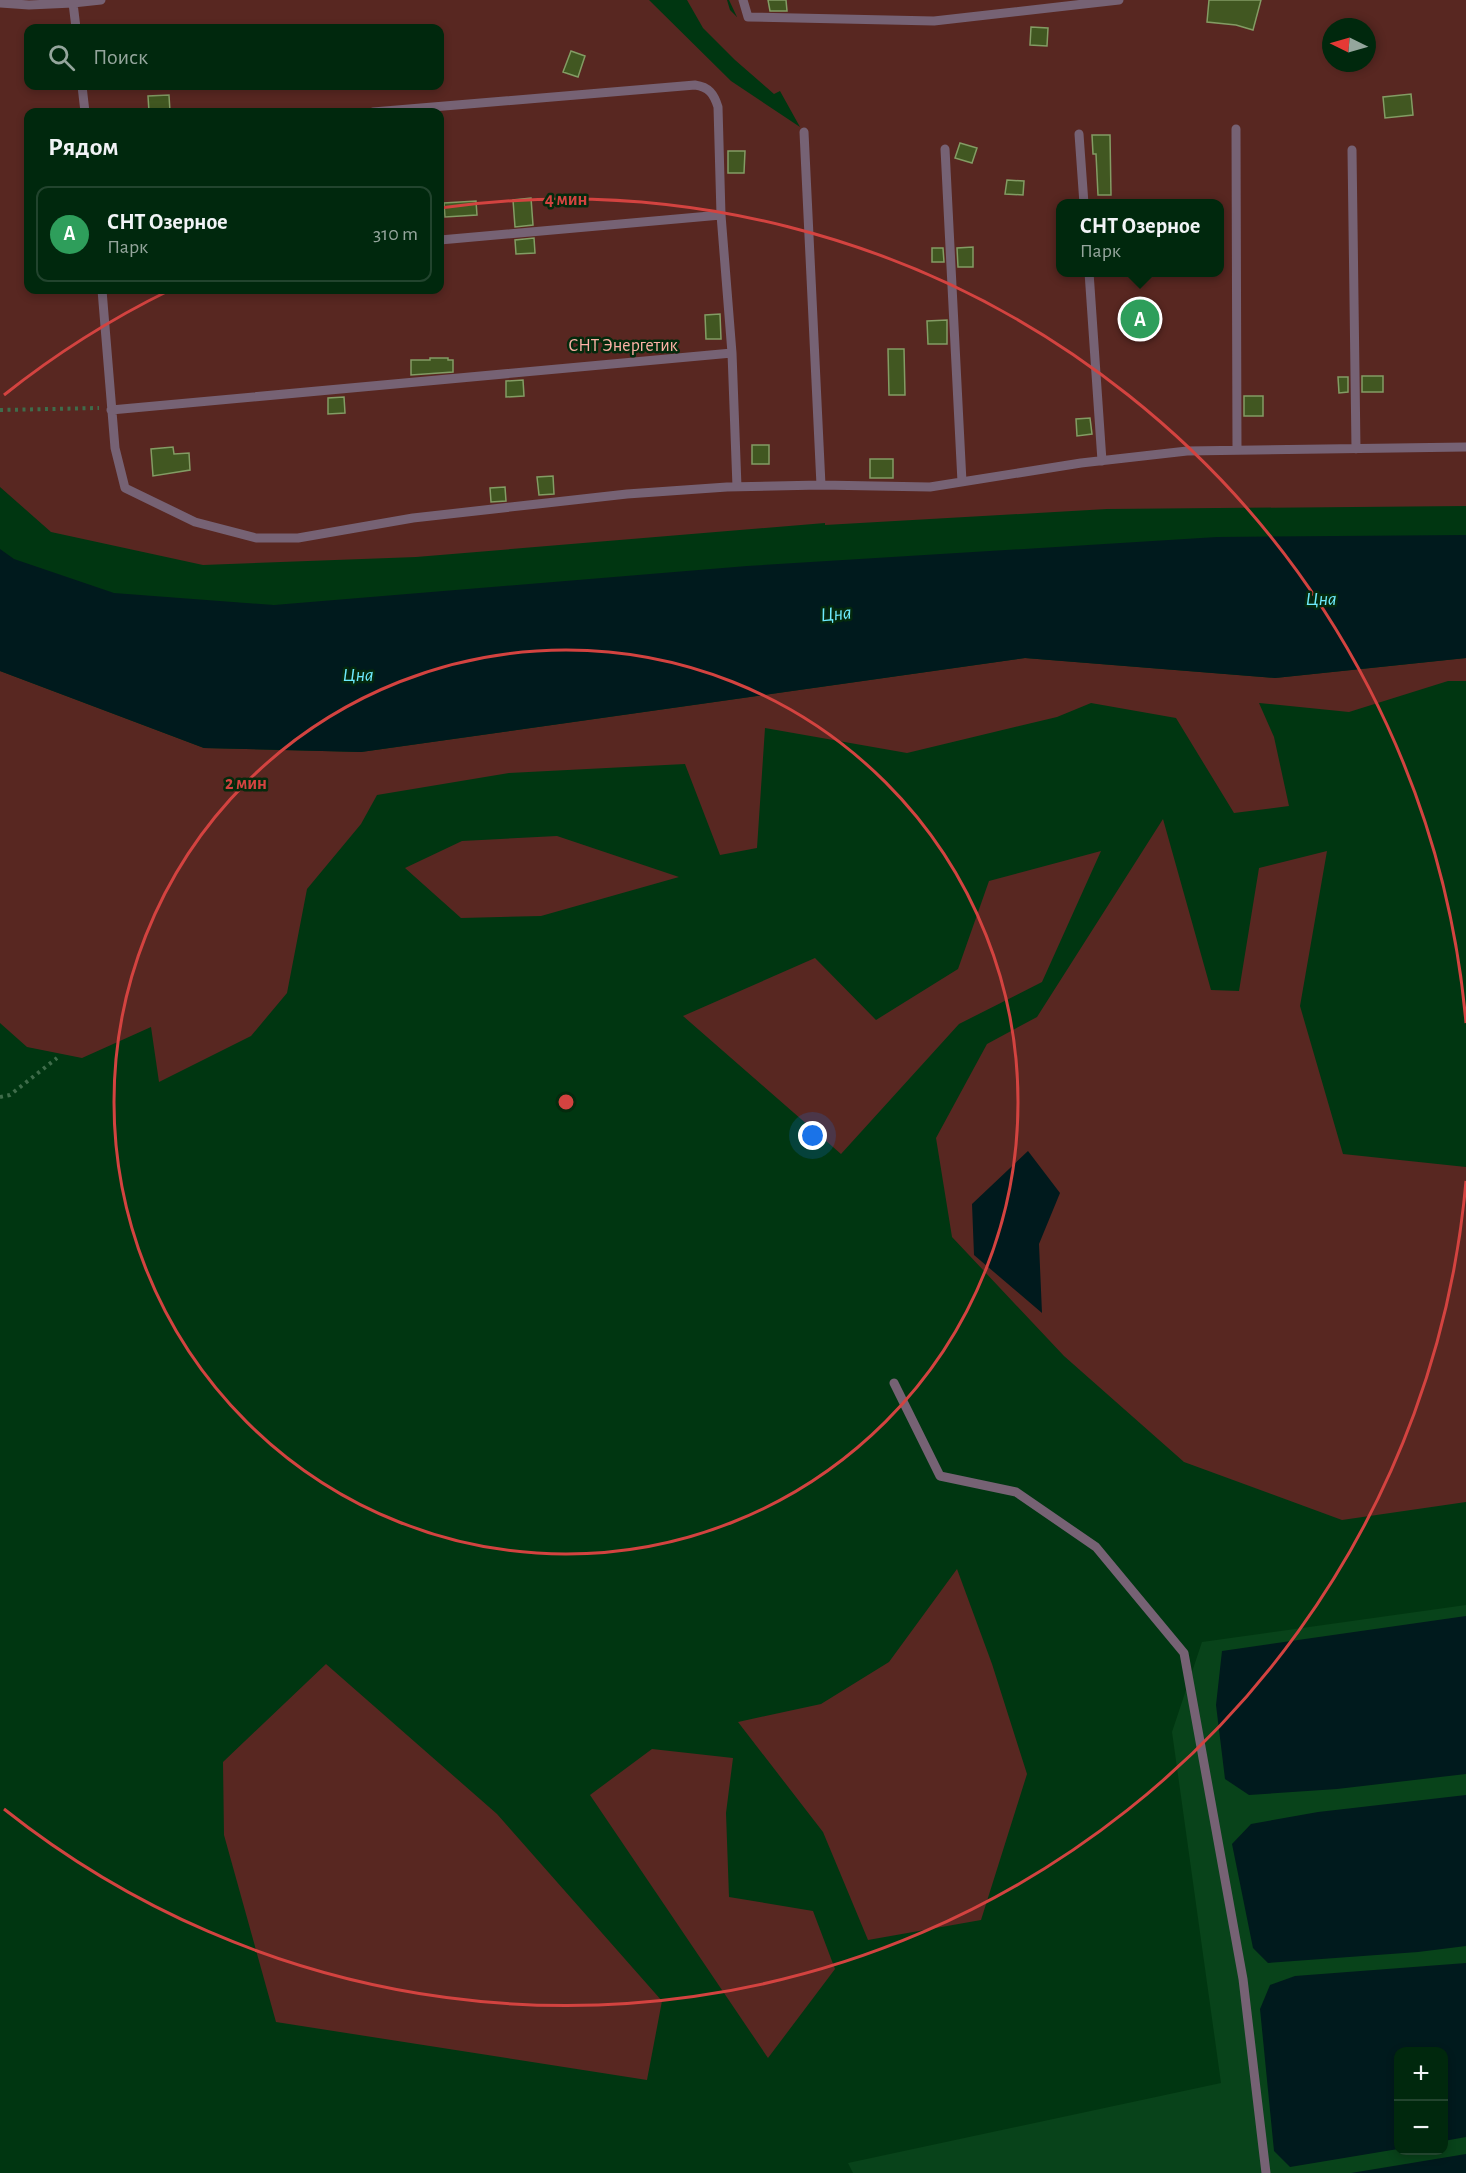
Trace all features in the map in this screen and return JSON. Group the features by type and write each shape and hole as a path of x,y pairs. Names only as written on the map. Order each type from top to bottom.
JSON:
{"lane":[{"path":"0,3 29,5 101,0"},
{"path":"743,0 748,17 934,21 1119,0"},
{"path":"73,1 76,24"},
{"path":"421,108 695,85 703,86 714,94 718,106 721,215 732,353 737,487"},
{"path":"82,90 85,108"},
{"path":"1236,129 1237,450"},
{"path":"804,132 821,485"},
{"path":"1079,134 1084,199"},
{"path":"945,149 962,482"},
{"path":"1352,150 1356,448"},
{"path":"444,240 721,215"},
{"path":"1089,277 1101,461"},
{"path":"102,294 115,448 125,488 195,522 256,538 298,538 413,519 627,494 737,487 821,485 930,487 1101,461 1187,451 1466,447"},
{"path":"111,410 732,353"},
{"path":"894,1383 940,1476 1016,1492 1096,1547 1184,1653 1243,1979 1266,2173"}],"path":[{"path":"0,410 93,407 111,410"},
{"path":"0,1097 10,1095 57,1058"}],"shaded area":[{"path":"1466,1605 1466,2173 853,2173 848,2163 1221,2083 1172,1732 1202,1642"}],"green space":[{"name":"СНТ Энергетик","path":"0,0 649,0 731,81 800,127 780,91 774,94 735,60 703,28 687,0 727,0 730,10 737,17 729,0 1466,0 1466,506 1107,509 825,525 825,523 416,557 203,565 51,532 0,487"},
{"path":"1025,658 1275,678 1466,658 1466,681 1448,681 1349,712 1259,703 1274,737 1289,806 1234,813 1176,718 1091,703 1057,717 907,753 765,728 757,848 720,855 685,764 509,773 377,795 361,824 307,889 287,993 251,1036 159,1082 151,1027 82,1058 27,1047 0,1023 0,671 204,748 361,752"},
{"path":"1163,819 1211,990 1239,991 1259,868 1327,851 1300,1006 1343,1154 1466,1167 1466,1502 1342,1520 1184,1462 1064,1356 952,1237 936,1138 987,1044 1037,1017"},
{"path":"557,836 679,877 541,916 461,918 405,868 462,841"},
{"path":"1101,851 1042,982 959,1024 841,1154 683,1016 815,958 876,1020 958,969 989,881"},
{"path":"957,1569 992,1664 1027,1774 981,1920 868,1940 823,1832 738,1722 821,1704 889,1662"},
{"path":"326,1664 497,1814 662,2001 647,2080 276,2022 224,1835 223,1762"},
{"path":"652,1749 733,1758 726,1813 729,1897 813,1911 835,1969 768,2058 590,1795"}],"water":[{"name":"Цна","path":"1466,535 1466,658 1275,678 1025,658 361,752 204,748 0,671 0,549 14,559 114,593 274,605 747,566 1217,537"},
{"path":"1028,1151 1060,1193 1039,1244 1042,1313 974,1255 972,1204"},
{"path":"1466,1616 1466,1774 1337,1789 1249,1795 1225,1779 1216,1705 1222,1651"},
{"path":"1466,1795 1466,1946 1418,1952 1268,1963 1253,1948 1232,1844 1251,1824 1318,1812"},
{"path":"1466,1963 1466,2137 1448,2140 1448,2047 1394,2047 1394,2150 1290,2167 1274,2151 1260,2009 1270,1985 1295,1976"},
{"path":"1466,2154 1466,2173 1351,2173"}],"building":[{"path":"768,0 786,0 787,11 770,11"},
{"path":"1209,0 1261,0 1253,30 1236,25 1207,22"},
{"path":"1031,27 1048,28 1047,46 1030,45"},
{"path":"571,51 585,56 578,77 563,72"},
{"path":"1411,94 1413,115 1385,118 1383,97"},
{"path":"169,95 170,108 149,108 148,96"},
{"path":"1092,135 1110,135 1111,195 1098,195 1096,154 1093,154"},
{"path":"960,143 977,148 972,163 955,158"},
{"path":"728,151 745,151 744,173 728,173"},
{"path":"1007,180 1024,181 1023,195 1005,194"},
{"path":"531,198 533,225 515,227 513,200"},
{"path":"476,201 477,215 445,217 444,203"},
{"path":"534,238 535,253 516,254 515,240"},
{"path":"973,247 973,267 958,267 957,248"},
{"path":"932,248 943,248 944,262 932,262"},
{"path":"720,314 721,339 706,339 705,315"},
{"path":"947,320 947,344 928,344 927,321"},
{"path":"888,349 904,349 905,395 889,395"},
{"path":"430,358 453,360 453,372 411,375 411,360 430,360"},
{"path":"1362,376 1383,376 1383,392 1362,392"},
{"path":"1338,377 1348,377 1348,392 1339,393"},
{"path":"523,380 524,396 506,397 506,381"},
{"path":"1244,396 1263,396 1263,416 1244,416"},
{"path":"344,397 345,413 328,414 328,398"},
{"path":"1090,418 1092,434 1077,436 1076,419"},
{"path":"752,445 769,445 769,464 752,464"},
{"path":"173,447 174,454 189,453 190,470 153,476 151,449"},
{"path":"870,459 893,459 893,478 870,478"},
{"path":"553,476 554,494 539,495 537,477"},
{"path":"505,487 506,501 491,502 490,488"}],"place":[{"name":"СНТ Озерное","path":"1140,319"}]}
